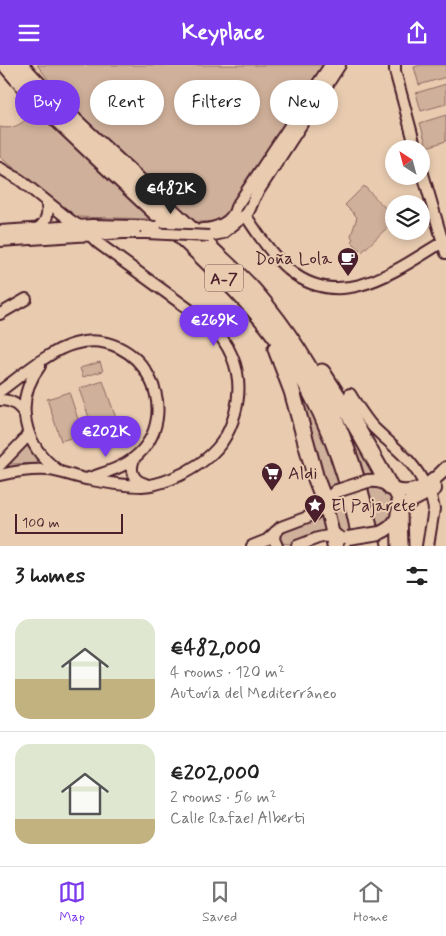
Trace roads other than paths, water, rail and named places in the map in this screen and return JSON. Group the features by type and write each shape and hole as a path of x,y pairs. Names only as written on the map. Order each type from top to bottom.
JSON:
{"highway":[{"name":"A-7","path":"6,65 19,80"},
{"name":"A-7","path":"20,65 35,80"},
{"path":"29,65 40,80"},
{"path":"0,69 15,84"},
{"name":"A-7","path":"80,124 246,283 269,319 326,424 350,492 361,546"},
{"name":"A-7","path":"64,125 269,319 300,352 340,427 377,539"},
{"path":"269,319 295,333 348,412 392,488"},
{"path":"269,319 292,391 316,479 326,505"},
{"path":"399,512 400,546"}],"main road":[{"path":"392,488 397,496 399,512 396,521 390,528 377,539 337,539 326,505 331,496 337,491 368,481 382,481 392,488 405,492 428,489 446,468"},
{"path":"399,512 428,489 446,480"}],"street":[{"path":"325,80 330,65"},
{"path":"325,80 340,65"},
{"path":"395,65 414,140"},
{"path":"0,168 20,180 70,220 91,230 206,232 220,226 242,212 256,195 298,125"},
{"path":"427,185 445,241 446,253"},
{"path":"37,229 47,220 48,208 46,201"},
{"path":"242,212 288,269 307,281 330,288 352,288 372,283 445,241"},
{"path":"0,231 80,226"},
{"path":"0,241 101,229 120,229 125,226 143,230"},
{"path":"0,475 30,469 51,470 86,479 130,485 150,484 179,475 193,468 218,449 226,438 236,409 238,383 238,370 227,345 212,326 98,243 91,230"},
{"path":"0,314 26,299"},
{"path":"0,391 51,355 74,343 100,342 125,350 144,367 155,391 157,417 148,441 132,463 132,474 139,482 150,484"},
{"path":"51,355 39,367 30,382 25,399 25,416 28,433 42,456 48,463 64,474"},
{"path":"350,394 372,426 398,448 428,489 434,513 428,546"},
{"path":"0,400 16,404 22,409 25,416"},
{"path":"0,465 24,440 28,433"},
{"path":"86,479 134,459"},
{"path":"415,499 422,501 434,513"},
{"path":"252,546 267,540 281,527 313,515 326,505"},
{"path":"275,532 274,539 277,546"},
{"path":"297,546 337,539"}],"place":[{"name":"Doña Lola","path":"348,277"},
{"name":"Aldi","path":"272,492"},
{"name":"El Pajarete","path":"315,524"}]}
